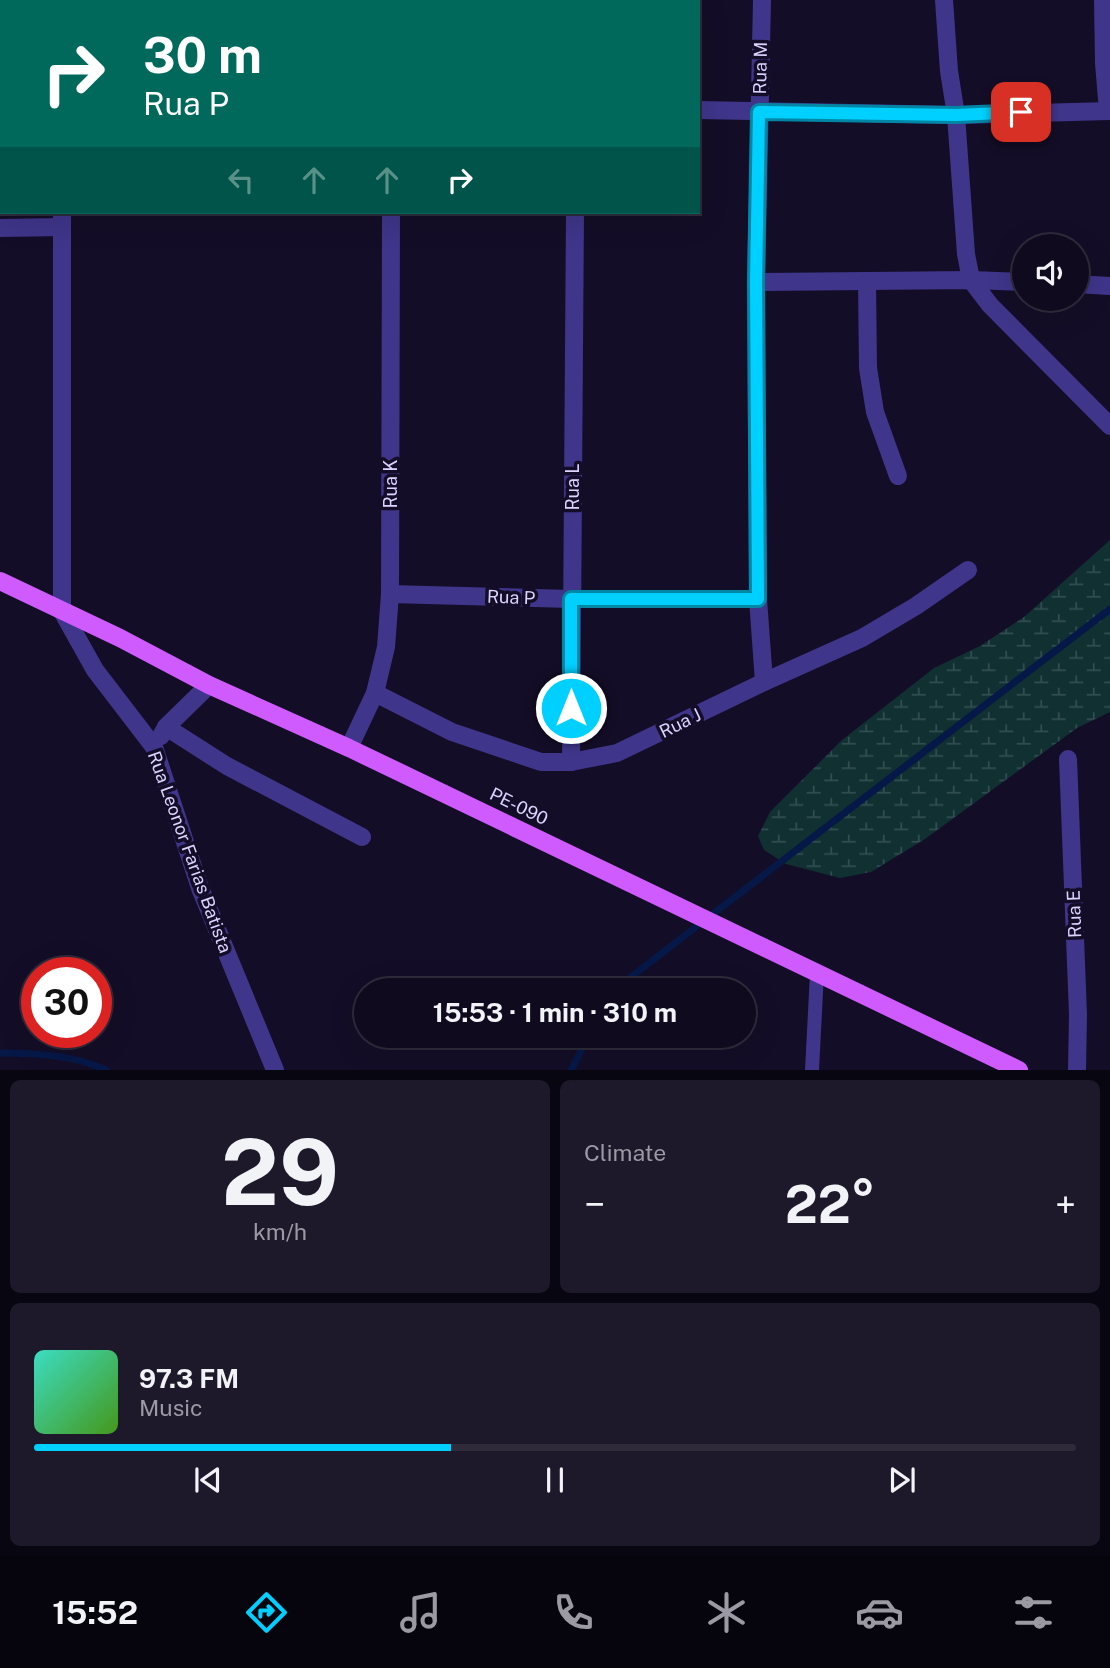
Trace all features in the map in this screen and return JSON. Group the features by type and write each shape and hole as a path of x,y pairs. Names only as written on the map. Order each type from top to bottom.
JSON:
{"main road":[{"name":"PE-090","path":"0,581 209,685 349,748 1019,1069"}],"street":[{"name":"Rua M","path":"762,0 756,282 758,599 764,682"},
{"path":"944,0 947,60 956,115 966,254 971,280 999,315 1110,426"},
{"path":"700,110 956,115 1109,111 1104,63 1103,0"},
{"name":"Rua K","path":"349,748 375,694 386,648 390,594 391,214"},
{"name":"Rua L","path":"571,762 575,214"},
{"path":"0,228 62,219 62,611"},
{"path":"756,282 1012,282"},
{"path":"867,282 868,368 875,412 898,477"},
{"path":"1089,285 1110,286"},
{"name":"Rua J","path":"375,694 452,732 541,762 571,762 617,753 862,638 916,606 968,570"},
{"name":"Rua P","path":"390,594 571,599 758,599"},
{"name":"Rua Leonor Farias Batista","path":"62,611 95,670 154,747 200,888 275,1069"},
{"path":"154,747 166,727 209,685"},
{"path":"166,727 228,766 362,837"},
{"name":"Rua E","path":"1068,759 1078,1014 1077,1069"}],"lane":[{"path":"812,1069 817,972"}],"green space":[{"path":"1110,540 1110,712 1077,728 925,839 871,872 840,878 786,864 764,850 758,836 770,812 842,740 934,668 980,646 1024,617"}],"waterway":[{"path":"630,978 1110,609"},
{"path":"571,1070 583,1048"},
{"path":"0,1053 68,1058 106,1070"}],"route":[{"path":"571,708 571,599 758,599 756,282 759,112 956,115 1021,112"}]}
